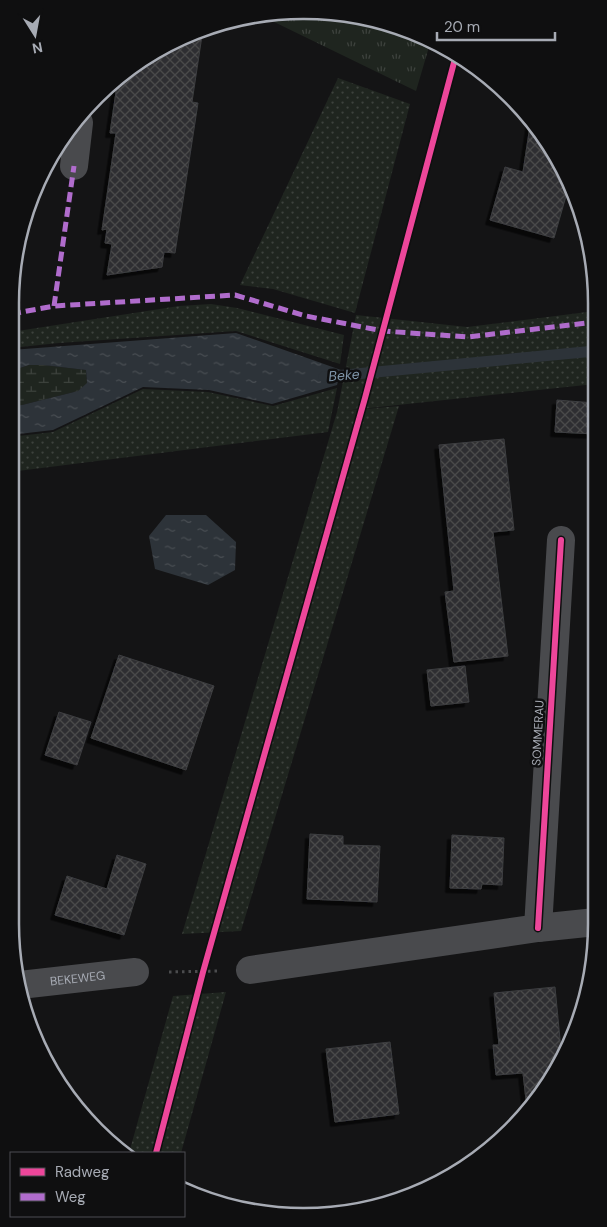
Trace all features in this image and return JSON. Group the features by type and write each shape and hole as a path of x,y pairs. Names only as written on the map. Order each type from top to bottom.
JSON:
{"street":[{"path":"74,166 79,128"},
{"name":"SOMMERAU","path":"538,928 561,540"},
{"path":"250,970 538,928 588,923"},
{"name":"BEKEWEG","path":"25,984 135,972"}],"green space":[{"path":"322,19 359,24 395,34 429,48 416,91 271,20"},
{"path":"338,78 410,104 355,313 273,289 240,285"},
{"path":"211,304 237,308 344,335 340,364 236,331 19,347 19,331 179,306"},
{"path":"588,312 588,385 342,411 399,406 241,931 182,934 337,412 356,315 467,327"},
{"path":"29,365 43,365 86,370 87,384 78,391 19,405 19,368"},
{"path":"337,388 328,432 19,471 19,436 53,432 143,389 208,392 273,406"},
{"path":"226,992 181,1152 134,1152 130,1149 173,996"}],"water":[{"path":"236,333 341,370 337,385 272,404 209,390 143,387 53,430 19,434 19,405 78,391 87,383 86,370 43,365 29,365 19,368 19,349"},
{"path":"166,515 206,515 236,542 235,570 208,585 155,569 149,536"}],"building":[{"path":"202,38 192,102 198,103 175,253 164,252 162,267 107,275 112,244 105,243 107,229 102,230 116,133 110,133 116,89 161,57"},
{"path":"529,130 550,161 567,194 554,238 490,220 505,167 523,172"},
{"path":"557,400 588,402 588,434 555,432"},
{"path":"504,439 514,530 493,532 508,656 454,662 445,592 454,591 439,445"},
{"path":"119,655 214,686 186,770 91,738"},
{"path":"465,666 469,702 431,706 427,670"},
{"path":"59,712 91,722 77,765 45,755"},
{"path":"310,834 343,836 343,845 380,846 377,902 307,899"},
{"path":"452,835 504,838 502,885 482,884 481,889 450,888"},
{"path":"117,855 146,864 124,935 55,915 67,876 107,889"},
{"path":"555,987 561,1046 540,1082 526,1101 523,1073 496,1075 493,1045 499,1045 494,993"},
{"path":"390,1042 399,1114 335,1122 326,1049"}],"waterway":[{"name":"Beke","path":"324,377 588,352"}],"marked path":[{"path":"54,306 74,166"},
{"path":"19,313 54,306 235,295 306,316 383,331 468,337 588,323"}],"cycle path":[{"path":"156,1152 203,972 365,398 454,62"},
{"path":"538,928 561,540"}]}
